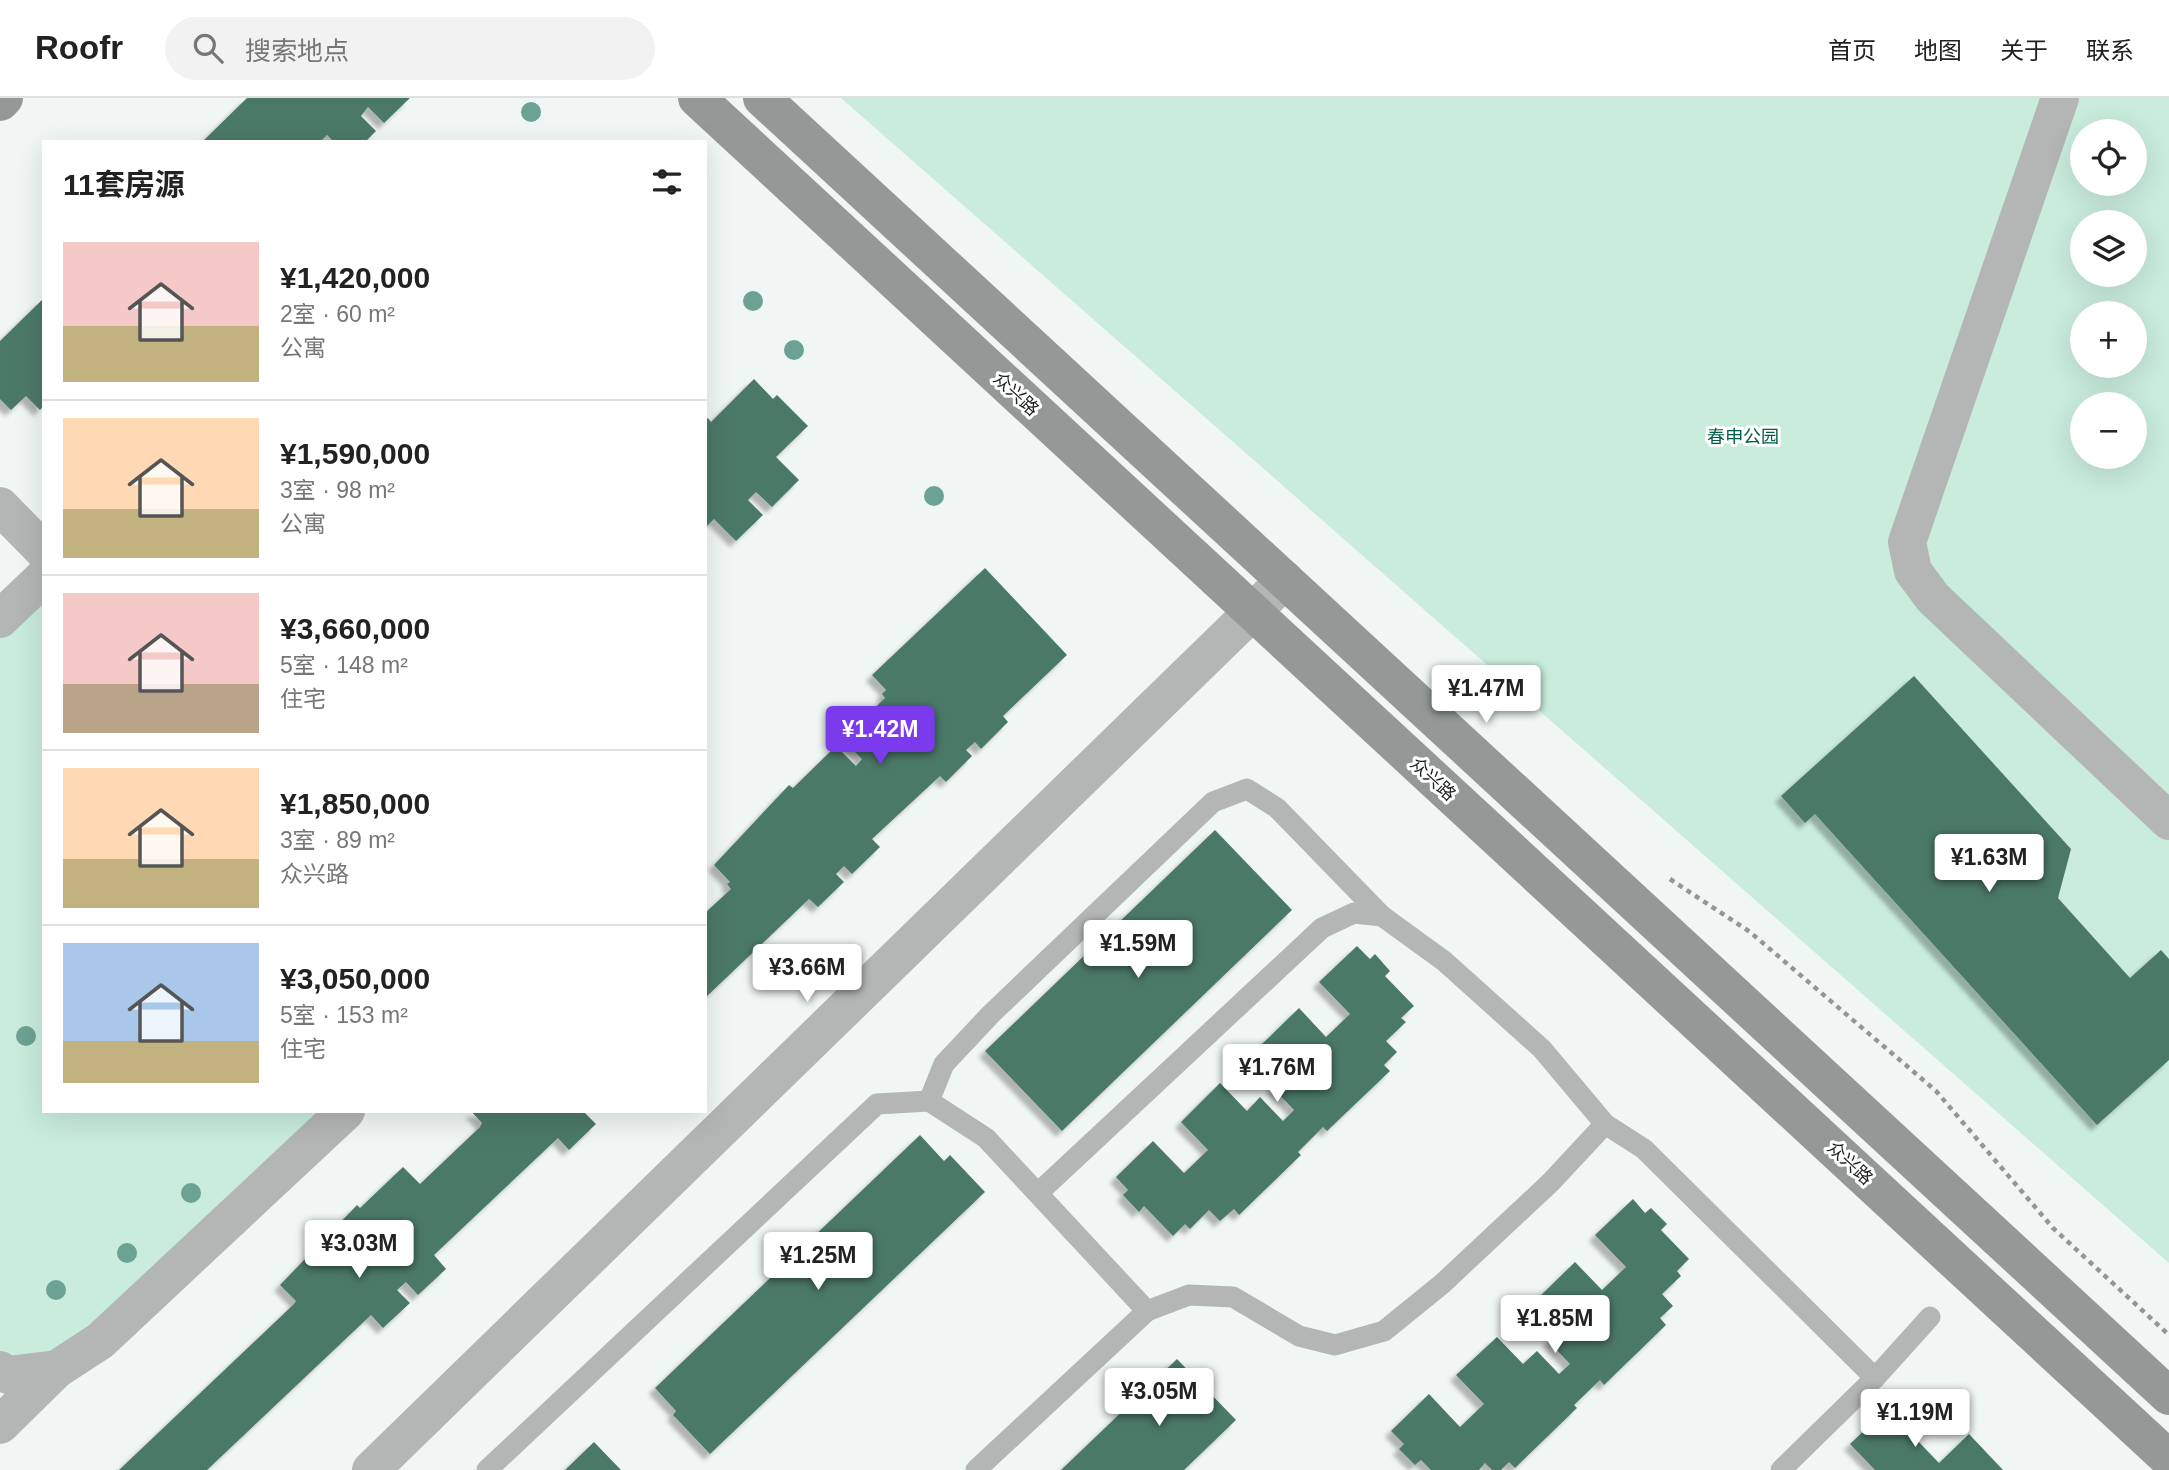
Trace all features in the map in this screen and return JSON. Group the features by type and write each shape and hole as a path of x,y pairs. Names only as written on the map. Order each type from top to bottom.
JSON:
{"street":[{"path":"0,102 4,98"},
{"name":"众兴路","path":"697,98 2169,1459"},
{"path":"762,98 2169,1396"},
{"path":"2060,98 1907,542 1913,572 1933,598 2169,821"},
{"path":"0,506 42,549"},
{"path":"5,603 42,579"},
{"path":"371,1470 1285,580"},
{"path":"0,1424 57,1369 100,1341 344,1113"},
{"path":"0,1370 8,1375 57,1369"}],"lane":[{"path":"929,1101 944,1064 990,1013 1213,802 1247,789 1277,808 1382,916 1444,961 1542,1049 1605,1124 1652,1157 1875,1378"},
{"path":"1038,1193 1322,928 1354,912 1382,916"},
{"path":"486,1470 877,1104 929,1101 986,1138 1147,1311"},
{"path":"976,1470 1147,1311 1189,1295 1233,1297 1299,1336 1335,1345 1384,1331 1442,1284 1502,1229 1605,1124"},
{"path":"1781,1470 1875,1378 1930,1317"}],"green space":[{"name":"春申公园","path":"841,98 2169,98 2169,1263"},
{"path":"42,594 42,1113 331,1113 101,1328 47,1360 0,1359 0,634"}],"building":[{"path":"247,98 410,98 384,123 368,107 361,116 376,131 367,140 332,140 327,135 322,140 204,140"},
{"path":"42,300 40,410 26,396 11,410 0,399 0,341"},
{"path":"754,379 773,399 777,395 808,426 776,457 799,480 772,507 756,492 748,500 763,515 736,541 714,519 707,526 708,418 711,422"},
{"path":"985,568 1067,655 1003,716 1008,722 981,749 975,742 966,750 972,756 946,782 940,776 872,839 880,847 852,874 844,866 836,874 844,882 818,907 809,899 707,996 707,911 731,889 727,884 730,882 714,865 789,785 793,788 836,746 856,766 862,759 842,739 885,698 882,694 886,690 872,675"},
{"path":"1914,676 2071,849 2058,898 2130,978 2161,950 2169,959 2169,1060 2097,1125 1815,814 1805,823 1781,796"},
{"path":"1215,830 1292,910 1062,1131 985,1051"},
{"path":"1357,946 1370,959 1375,954 1390,971 1385,976 1414,1006 1401,1018 1406,1022 1386,1041 1397,1052 1384,1065 1390,1071 1327,1131 1323,1127 1298,1152 1301,1155 1239,1215 1234,1209 1220,1221 1209,1210 1190,1229 1185,1224 1173,1236 1144,1206 1139,1212 1123,1195 1128,1190 1116,1177 1153,1141 1184,1173 1208,1150 1181,1122 1220,1083 1247,1111 1260,1097 1283,1121 1294,1110 1272,1087 1285,1075 1259,1047 1299,1008 1326,1037 1350,1014 1319,982"},
{"path":"473,1113 585,1113 596,1124 569,1150 558,1138 434,1255 446,1269 418,1295 406,1282 397,1290 410,1303 383,1328 371,1315 207,1470 119,1470 294,1304 296,1301 280,1285 357,1205 360,1208 403,1167 420,1184 482,1123"},
{"path":"920,1135 944,1161 950,1155 985,1192 710,1454 673,1415 676,1411 655,1388"},
{"path":"1633,1199 1645,1213 1651,1208 1667,1224 1661,1230 1689,1259 1677,1271 1681,1276 1662,1294 1673,1306 1660,1318 1666,1325 1604,1385 1600,1380 1574,1405 1577,1408 1515,1468 1509,1462 1501,1470 1492,1470 1485,1463 1479,1470 1431,1470 1421,1460 1415,1465 1399,1449 1404,1444 1391,1431 1429,1394 1460,1427 1484,1404 1456,1375 1497,1337 1523,1364 1537,1351 1559,1374 1570,1364 1548,1341 1561,1328 1535,1301 1575,1262 1602,1290 1626,1267 1595,1235"},
{"path":"1177,1359 1236,1420 1184,1470 1061,1470"},
{"path":"1888,1408 1900,1421 1905,1416 1921,1433 1915,1438 1939,1463 1969,1434 2003,1470 1875,1470 1850,1444"},
{"path":"594,1442 621,1470 565,1470"}]}
